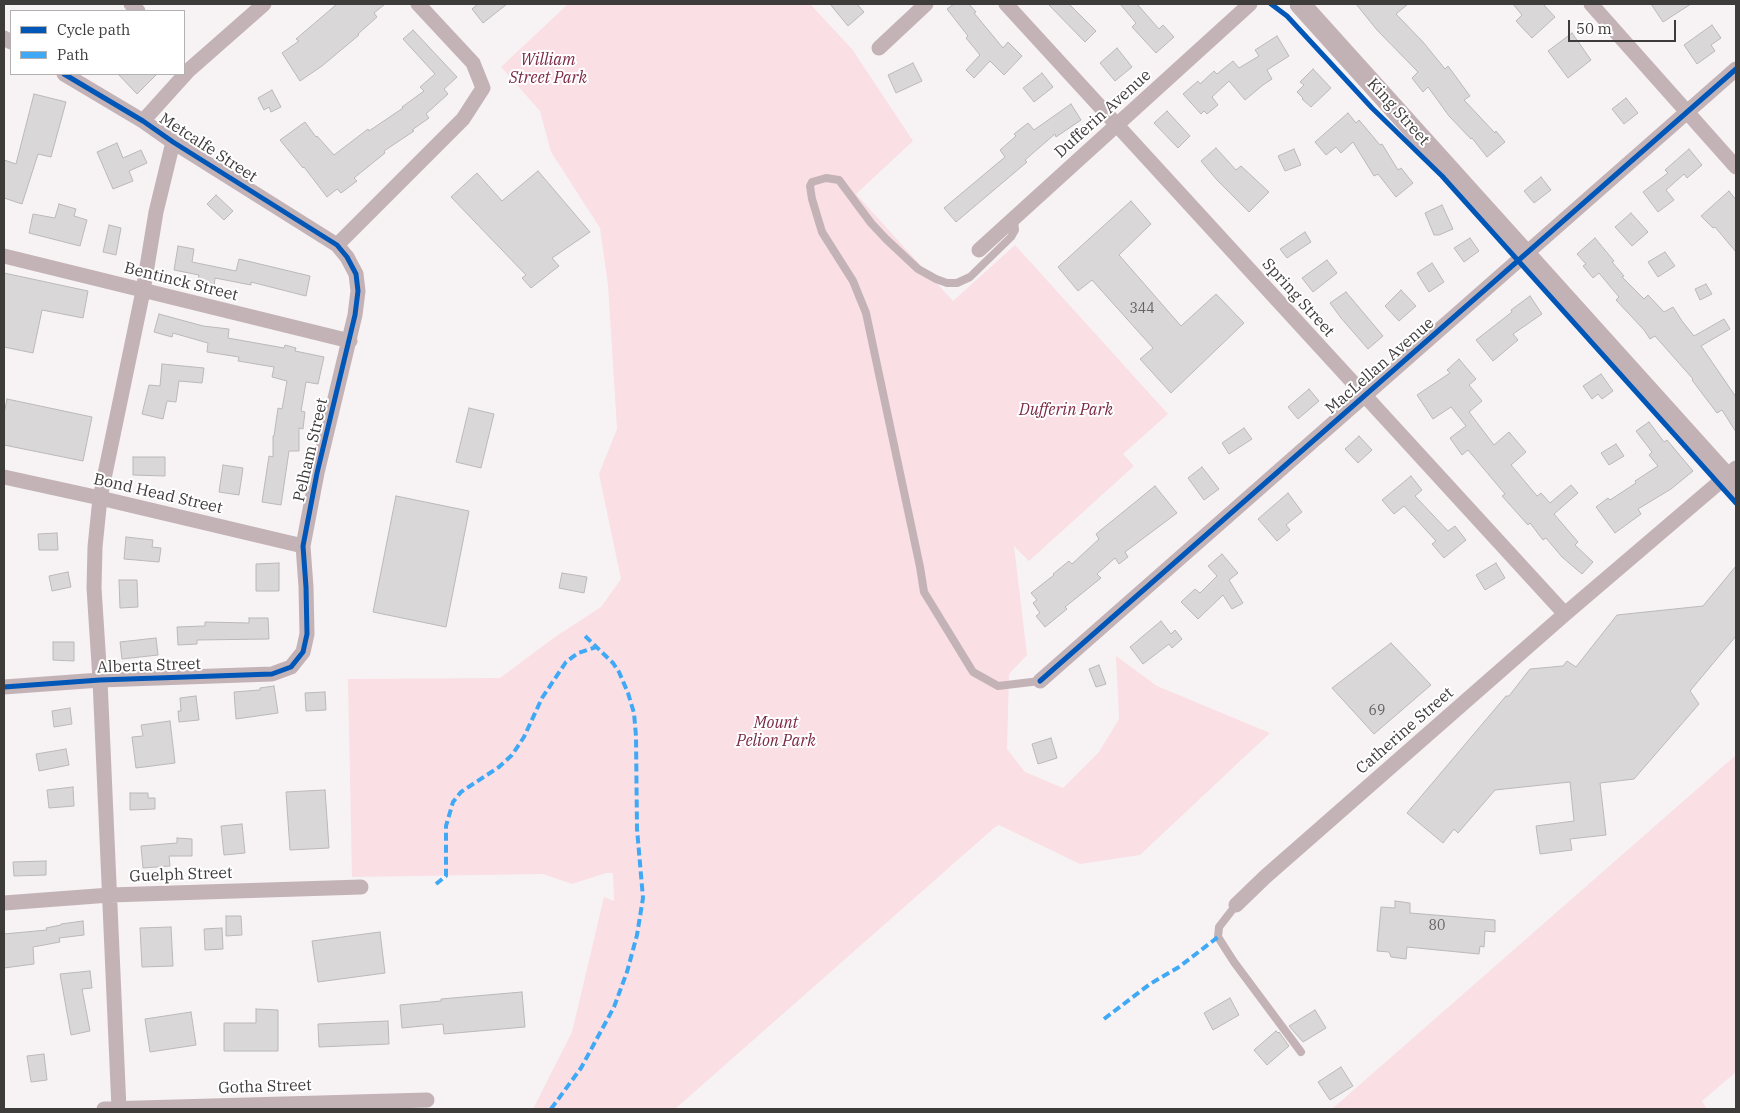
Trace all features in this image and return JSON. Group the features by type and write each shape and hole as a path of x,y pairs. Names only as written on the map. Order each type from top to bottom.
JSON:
{"street":[{"path":"186,67 264,4"},
{"path":"337,245 463,119 483,88 473,63 418,4"},
{"path":"878,48 926,4"},
{"name":"Spring Street","path":"1006,4 1364,397 1565,614"},
{"name":"Dufferin Avenue","path":"980,250 1250,4"},
{"name":"King Street","path":"1300,4 1733,477"},
{"path":"1591,4 1736,167"},
{"name":"MacLellan Avenue","path":"1040,681 1736,69"},
{"name":"Metcalfe Street","path":"66,75 143,121 173,142 337,245"},
{"path":"143,121 180,75"},
{"path":"114,1109 110,895 94,588 95,547 100,498 143,291 156,212 173,142"},
{"name":"Pelham Street","path":"293,664 303,652 307,634 303,546 317,473 350,341 358,291 356,274 347,257 337,245"},
{"name":"Bentinck Street","path":"4,256 350,341"},
{"name":"Catherine Street","path":"1236,905 1265,877 1565,614 1733,477"},
{"name":"Bond Head Street","path":"4,478 100,498 303,546"},
{"name":"Alberta Street","path":"4,687 100,680 272,674 291,667 293,664"},
{"name":"Guelph Street","path":"4,903 110,895 360,887"},
{"name":"Gotha Street","path":"114,1109 427,1100"}],"lane":[{"path":"1014,219 1015,230 1011,237 970,278 957,283 947,283 918,269 886,239 871,223 839,180 826,178 812,182 810,186 822,232 853,281 866,313 924,592 973,672 998,686 1040,681"},
{"name":"Catherine Street","path":"1236,905 1219,927 1218,936 1234,962 1301,1052"}],"green space":[{"name":"Mount Pelion Park","path":"568,4 810,4 852,49 913,141 856,194 953,301 1015,245 1168,414 1123,454 1134,466 1029,561 1014,546 1027,655 1009,674 1007,749 1025,772 1063,788 1099,752 1119,719 1116,656 1157,686 1270,733 1140,855 1080,864 999,825 994,828 675,1109 533,1109 572,1032 604,897 614,901 613,873 606,873 572,884 543,874 352,877 348,679 500,678 555,637 601,607 621,579 599,474 617,429 608,285 600,228 551,152 540,111 501,67"},
{"path":"1736,755 1736,1072 1702,1101 1707,1109 1332,1109"}],"building":[{"path":"337,4 385,4 374,13 377,17 359,35 322,66 300,81 282,53 299,41 296,39"},
{"path":"478,4 507,4 483,23 472,9"},
{"path":"830,4 857,4 864,12 848,26"},
{"path":"954,4 969,4 976,12 974,13 1003,48 1008,42 1022,56 1004,75 990,61 974,78 966,70 980,55 947,9"},
{"path":"1048,4 1069,4 1096,31 1085,42"},
{"path":"1120,4 1137,4 1159,29 1163,25 1174,37 1156,53 1132,27 1136,23"},
{"path":"1356,4 1408,4 1396,14 1423,42 1445,69 1448,66 1470,96 1464,100 1505,142 1487,157 1472,138 1449,116 1428,87 1423,92 1412,78 1418,72 1377,30"},
{"path":"1513,4 1543,4 1555,17 1532,38 1516,21 1522,15"},
{"path":"1651,4 1691,4 1663,22"},
{"path":"1712,25 1721,38 1711,45 1715,51 1697,64 1684,45"},
{"path":"413,30 457,77 444,89 448,94 426,114 429,118 412,130 414,131 384,151 385,153 354,178 357,181 341,193 337,189 327,197 280,140 305,122 316,137 334,155 368,129 369,131 403,108 424,91 420,87 435,74 403,39"},
{"path":"1572,33 1591,60 1568,78 1548,51"},
{"path":"1277,36 1289,56 1267,70 1272,79 1245,100 1229,81 1212,97 1218,105 1207,114 1204,111 1201,114 1183,94 1198,81 1200,84 1214,71 1217,74 1233,61 1239,68 1259,56 1255,50"},
{"path":"1117,48 1132,67 1115,81 1100,63"},
{"path":"913,63 922,81 896,93 888,75"},
{"path":"1313,69 1331,88 1311,107 1297,92 1304,85 1300,82"},
{"path":"1042,73 1053,87 1034,102 1023,88"},
{"path":"119,75 156,75 137,94"},
{"path":"272,90 281,107 271,112 269,107 264,110 258,98"},
{"path":"34,94 66,102 51,157 38,154 22,204 4,198 4,160 16,164"},
{"path":"1626,98 1638,113 1624,124 1612,109"},
{"path":"1071,104 1081,120 1056,137 1055,134 1025,160 1027,162 956,222 944,208 1005,157 1000,150 1016,136 1014,134 1028,123 1034,130"},
{"path":"1167,111 1190,136 1178,148 1154,123"},
{"path":"1348,113 1356,123 1359,120 1380,145 1382,144 1398,170 1401,168 1413,183 1396,197 1378,174 1374,176 1353,142 1341,153 1336,147 1326,155 1315,142"},
{"path":"117,143 123,158 141,150 147,163 129,171 133,181 113,189 97,152"},
{"path":"1216,148 1236,170 1241,166 1269,192 1249,212 1201,161"},
{"path":"1294,149 1301,165 1285,171 1278,156"},
{"path":"1689,149 1702,165 1687,178 1684,174 1666,190 1674,200 1658,212 1643,192 1668,173 1665,170"},
{"path":"538,171 590,232 552,258 559,266 531,288 522,278 526,275 451,197 477,173 502,201"},
{"path":"1541,177 1551,190 1534,203 1524,191"},
{"path":"1729,191 1736,200 1736,252 1715,227 1713,228 1701,216"},
{"path":"216,195 233,211 224,220 207,204"},
{"path":"1131,201 1151,224 1119,255 1181,326 1216,294 1244,323 1171,393 1140,359 1153,348 1092,280 1078,291 1058,267"},
{"path":"59,204 76,209 74,216 87,220 80,246 29,233 33,214 55,218"},
{"path":"1442,205 1453,229 1439,235 1434,235 1425,213"},
{"path":"1631,213 1648,232 1632,246 1615,227"},
{"path":"109,225 121,228 116,255 103,252"},
{"path":"1305,232 1311,242 1287,258 1280,249"},
{"path":"1470,238 1479,251 1464,262 1454,248"},
{"path":"1595,238 1614,261 1612,262 1624,276 1622,277 1644,299 1648,295 1664,312 1673,307 1694,336 1724,319 1730,329 1701,346 1736,397 1736,432 1722,410 1717,413 1693,379 1655,336 1650,339 1616,300 1619,297 1599,273 1593,278 1583,266 1586,264 1577,254"},
{"path":"178,246 194,249 192,262 236,271 239,259 310,276 306,296 251,282 251,285 215,278 214,287 197,284 199,275 174,270"},
{"path":"1665,252 1675,266 1658,277 1648,262"},
{"path":"1327,260 1337,273 1313,292 1302,278"},
{"path":"1432,263 1444,282 1429,292 1417,273"},
{"path":"4,273 88,291 83,318 42,310 33,353 4,347"},
{"path":"1706,284 1712,294 1700,300 1695,289"},
{"path":"1401,290 1416,306 1399,321 1385,306"},
{"path":"1346,292 1383,336 1368,349 1330,303"},
{"path":"1530,296 1542,314 1513,334 1518,340 1493,361 1476,340"},
{"path":"159,314 203,326 229,329 228,338 284,348 285,345 296,348 295,351 324,357 318,384 306,382 301,411 305,412 303,429 299,428 299,451 289,451 281,505 262,502 269,456 273,457 273,436 278,408 282,409 287,381 272,377 274,367 238,361 239,357 207,352 208,343 173,333 172,337 154,332"},
{"path":"1459,359 1476,379 1469,385 1482,401 1469,412 1494,445 1509,432 1526,452 1511,465 1537,496 1541,493 1550,503 1571,485 1578,493 1554,514 1578,542 1575,545 1593,562 1582,574 1562,557 1546,538 1543,540 1530,523 1528,525 1502,496 1505,494 1468,450 1462,455 1450,438 1466,426 1451,407 1433,419 1417,395 1450,373 1447,370"},
{"path":"162,364 204,368 202,383 179,381 176,402 167,401 163,419 142,414 149,385 160,386"},
{"path":"1601,374 1613,391 1602,399 1598,394 1592,399 1583,386"},
{"path":"1309,389 1319,401 1298,419 1288,407"},
{"path":"7,399 92,417 83,461 4,445 4,414"},
{"path":"469,408 494,414 481,468 456,462"},
{"path":"1649,422 1664,442 1667,440 1693,471 1671,489 1638,509 1641,514 1615,533 1596,507 1608,498 1610,500 1636,483 1635,481 1658,466 1649,455 1652,452 1636,431"},
{"path":"1244,428 1252,439 1229,454 1222,443"},
{"path":"1359,436 1372,450 1358,463 1345,449"},
{"path":"1616,444 1624,456 1609,465 1601,453"},
{"path":"133,457 165,457 165,476 133,475"},
{"path":"223,465 243,468 239,495 219,492"},
{"path":"1202,467 1219,489 1204,500 1188,478"},
{"path":"1411,476 1422,490 1415,496 1448,531 1455,526 1466,540 1444,558 1432,544 1436,541 1404,506 1394,514 1382,500"},
{"path":"1155,486 1177,513 1125,552 1128,557 1119,564 1115,558 1097,574 1101,578 1065,607 1067,609 1045,627 1036,616 1040,613 1033,603 1037,600 1031,593 1069,561 1072,564 1099,539 1096,534"},
{"path":"1288,493 1302,512 1286,525 1290,530 1277,541 1258,519"},
{"path":"396,496 469,511 446,627 373,612"},
{"path":"57,533 58,550 39,550 38,534"},
{"path":"126,537 153,540 152,547 161,548 159,562 124,559"},
{"path":"1222,554 1238,573 1229,580 1243,603 1232,609 1223,595 1198,619 1181,602 1195,589 1200,593 1217,576 1208,566"},
{"path":"279,563 279,591 256,591 256,564"},
{"path":"1496,563 1505,578 1485,590 1476,575"},
{"path":"1736,566 1736,636 1690,691 1699,704 1634,779 1600,783 1606,835 1570,839 1572,850 1540,854 1536,826 1574,821 1570,782 1495,790 1458,833 1454,829 1443,843 1407,813 1506,696 1509,696 1530,669 1563,666 1567,661 1576,667 1617,615 1703,606"},
{"path":"68,572 71,587 52,591 49,576"},
{"path":"562,573 587,577 584,593 559,588"},
{"path":"119,580 137,580 138,607 120,608"},
{"path":"249,618 268,618 269,639 197,640 197,644 178,645 177,627 205,626 205,622 249,623"},
{"path":"1161,621 1171,634 1175,630 1182,639 1172,648 1169,644 1143,664 1130,647"},
{"path":"156,638 158,655 122,659 120,642"},
{"path":"53,642 74,642 74,661 53,660"},
{"path":"1391,643 1431,685 1374,734 1332,688"},
{"path":"1099,665 1106,684 1096,687 1089,669"},
{"path":"274,686 278,713 236,719 234,692 260,690 260,688"},
{"path":"325,692 326,710 306,711 305,693"},
{"path":"196,696 199,720 179,722 178,711 181,711 180,698"},
{"path":"70,708 72,724 54,727 52,711"},
{"path":"170,721 175,763 136,768 132,737 143,736 141,725"},
{"path":"1051,738 1057,758 1038,764 1032,744"},
{"path":"66,749 69,765 39,771 36,754"},
{"path":"73,787 74,806 49,808 47,790"},
{"path":"325,790 329,848 290,850 286,792"},
{"path":"130,793 148,793 148,798 155,798 155,809 130,810"},
{"path":"242,824 245,853 224,855 221,826"},
{"path":"177,838 192,839 192,856 169,856 170,866 143,868 141,846 177,843"},
{"path":"46,861 46,875 14,876 13,862"},
{"path":"1395,901 1410,903 1410,913 1495,920 1495,932 1485,931 1484,947 1480,946 1479,954 1407,947 1406,959 1391,957 1389,952 1377,951 1381,907 1395,908"},
{"path":"226,916 241,916 242,935 226,936"},
{"path":"83,921 84,935 59,938 60,942 33,947 34,964 4,968 4,934 47,930 46,928 61,924"},
{"path":"171,927 173,966 142,967 140,928"},
{"path":"222,928 223,949 205,950 204,929"},
{"path":"380,932 385,973 318,982 312,941"},
{"path":"90,971 92,988 82,989 90,1031 71,1035 60,974"},
{"path":"522,992 525,1027 444,1034 443,1024 402,1028 400,1005 441,1001 441,999"},
{"path":"1230,998 1239,1015 1213,1030 1204,1013"},
{"path":"256,1009 278,1010 278,1051 224,1051 224,1023 256,1023"},
{"path":"1315,1010 1326,1028 1303,1042 1289,1026"},
{"path":"191,1012 196,1045 150,1052 145,1019"},
{"path":"388,1021 389,1044 319,1047 318,1024"},
{"path":"1276,1031 1279,1032 1289,1046 1267,1065 1254,1050"},
{"path":"44,1054 47,1080 31,1082 27,1056"},
{"path":"1341,1067 1353,1086 1330,1100 1318,1082"}],"marked path":[{"path":"551,1109 581,1068 614,1007 627,972 637,935 643,898 637,829 634,713 619,672 613,663 583,634"},
{"path":"436,884 446,876 446,826 453,802 461,792 499,767 512,755 524,737 542,698 566,662 578,653 596,647"},
{"path":"1104,1019 1150,984 1179,967 1218,937"}],"cycle path":[{"path":"1271,4 1287,16 1372,108 1442,176 1736,503"},
{"path":"1040,681 1736,69"},
{"path":"4,687 100,680 272,674 291,667 303,652 307,634 303,546 317,473 355,315 358,291 356,274 347,257 337,245 173,142 143,121 66,75"}],"park label":[{"name":"William Street Park","path":"548,69"},
{"name":"Dufferin Park","path":"1066,410"}]}
